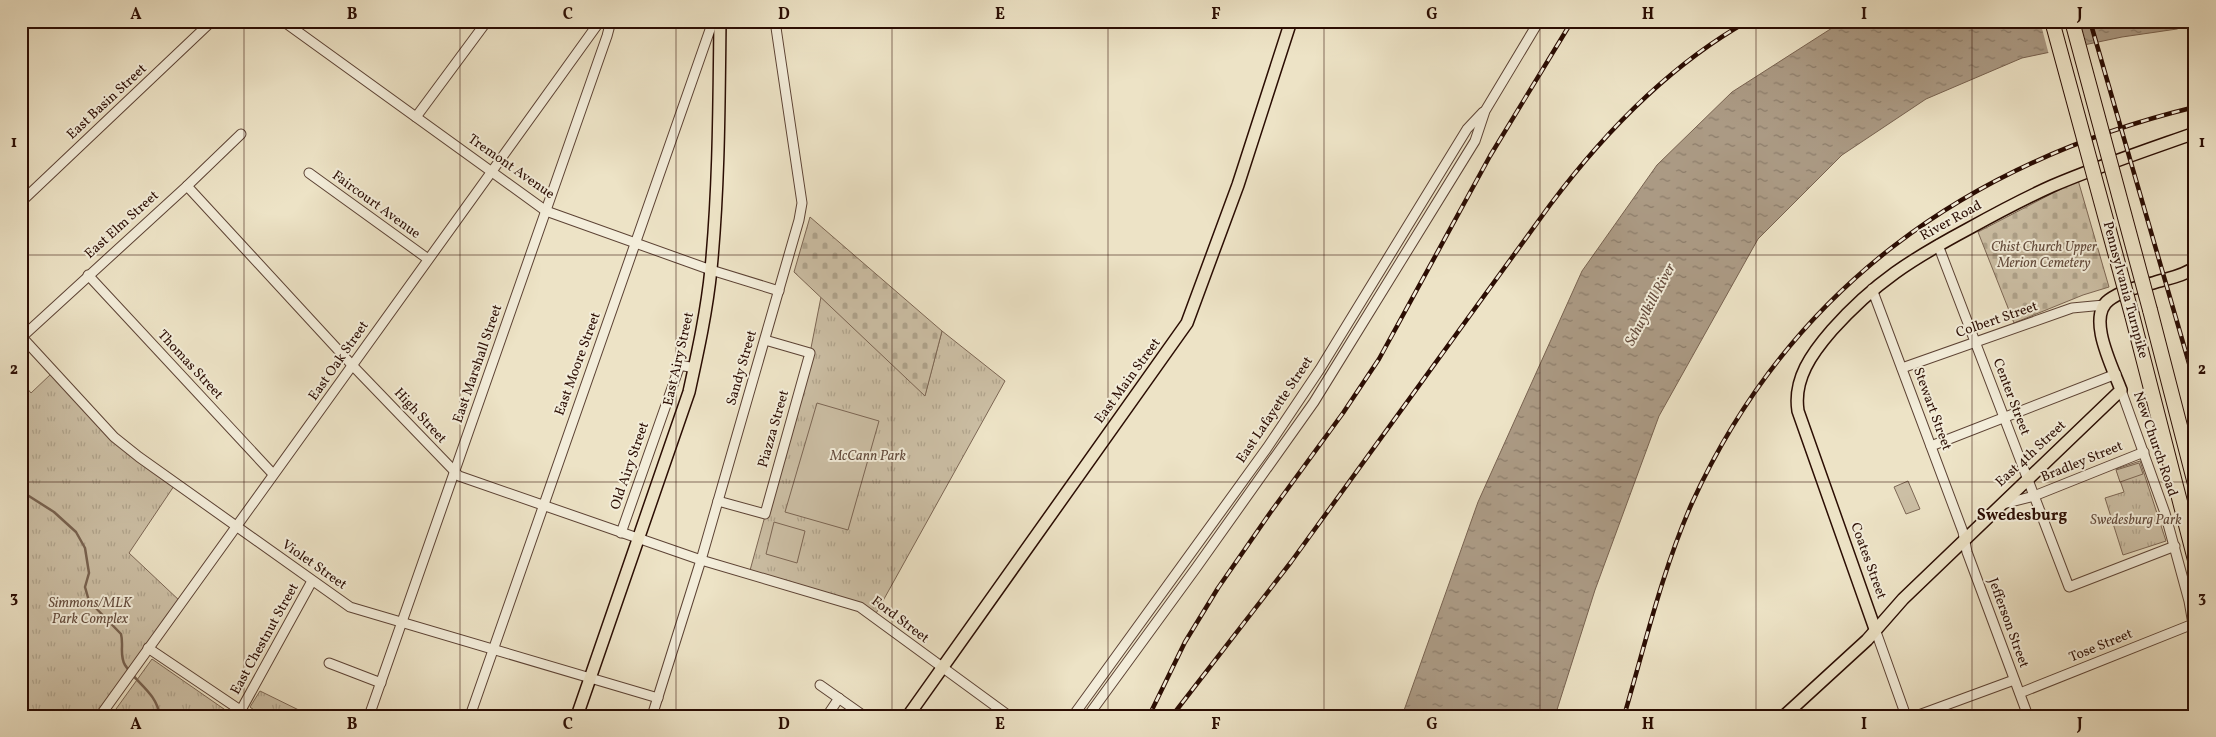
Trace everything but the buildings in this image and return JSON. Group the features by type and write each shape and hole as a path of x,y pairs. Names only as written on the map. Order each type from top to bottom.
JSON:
{"highway":[{"name":"Pennsylvania Turnpike","path":"2052,21 2132,315 2195,560"},
{"name":"Pennsylvania Turnpike","path":"2072,21 2195,484"}],"main road":[{"name":"East Airy Street","path":"577,716 689,392 694,368 711,270 718,136 720,21"},
{"name":"East Main Street","path":"908,716 1187,323 1238,185 1291,21"},
{"name":"River Road","path":"1800,417 1796,399 1797,389 1808,362 1837,325 1872,289 1895,271 1938,245 2054,185 2195,133"},
{"path":"2122,390 2099,324 2099,314 2104,305 2121,294 2183,274 2195,267"},
{"name":"East 4th Street","path":"1790,714 1866,640 1903,598 2122,390"},
{"name":"Coates Street","path":"1800,417 1875,629"}],"street":[{"name":"East Basin Street","path":"21,202 212,21"},
{"name":"Tremont Avenue","path":"283,21 546,211 711,270 779,291"},
{"path":"416,117 487,21"},
{"name":"East Oak Street","path":"100,716 600,21"},
{"name":"East Marshall Street","path":"369,716 611,21"},
{"name":"East Moore Street","path":"470,716 542,505 713,21"},
{"name":"Sandy Street","path":"652,716 701,560 779,291 802,204 775,21"},
{"name":"East Lafayette Street","path":"1073,716 1267,448 1320,369 1467,129 1485,110 1539,21"},
{"name":"East Lafayette Street","path":"1088,716 1208,552 1314,402 1475,141 1485,110"},
{"name":"East Elm Street","path":"22,336 187,186 241,134"},
{"name":"Faircourt Avenue","path":"309,173 428,259"},
{"name":"High Street","path":"187,186 459,476 701,560"},
{"name":"Center Street","path":"1938,245 2069,587 2175,546"},
{"name":"Thomas Street","path":"88,275 273,474"},
{"name":"Stewart Street","path":"1872,289 1964,539"},
{"name":"Colbert Street","path":"1902,368 2072,308 2104,305"},
{"name":"Violet Street","path":"22,336 114,436 139,457 350,607 658,698"},
{"name":"Piazza Street","path":"718,501 765,514 810,352 765,340"},
{"name":"Old Airy Street","path":"621,533 680,365 694,368"},
{"path":"1931,446 2116,374"},
{"name":"New Church Road","path":"2122,390 2175,546 2190,601 2193,624"},
{"name":"Bradley Street","path":"2001,504 2034,496 2144,452"},
{"path":"631,506 648,512"},
{"name":"Jefferson Street","path":"1964,539 1967,552 2028,716"},
{"name":"Ford Street","path":"701,560 860,607 1009,716"},
{"name":"East Chestnut Street","path":"241,710 312,581"},
{"name":"Tose Street","path":"2020,693 2193,624"},
{"name":"Coates Street","path":"1875,629 1906,716"},
{"path":"148,648 249,716"},
{"path":"329,663 381,683"},
{"path":"1916,716 2014,680"},
{"path":"820,685 864,716"},
{"path":"826,716 839,698"}],"green space":[{"name":"Chist Church Upper Merion Cemetery","path":"2078,180 2109,287 2083,295 2014,323 1978,232"},
{"path":"810,217 942,331 925,396 794,272"},
{"name":"McCann Park","path":"821,297 925,395 942,331 1005,381 874,617 860,607 749,574 810,353"},
{"name":"Simmons/MLK Park Complex","path":"51,374 174,486 129,553 181,602 100,716 30,716 21,707 21,381 31,393"},
{"path":"817,403 879,421 848,530 785,512"},
{"name":"Swedesburg Park","path":"2140,461 2166,541 2123,555 2105,498 2124,492 2116,469"},
{"path":"2139,463 2143,474 2120,482 2116,470"},
{"path":"1908,481 1920,509 1906,514 1894,487"},
{"path":"774,522 805,531 797,563 766,554"},
{"name":"Simmons/MLK Park Complex","path":"152,659 234,716 111,716"},
{"path":"260,691 311,716 262,716 250,707"}],"water":[{"name":"Schuylkill River","path":"1843,21 2195,21 2177,29 2122,37 2022,58 1926,99 1842,155 1758,239 1659,416 1595,590 1555,716 1402,716 1478,502 1582,271 1657,165 1732,92"}],"pier":[{"path":"2040,21 2080,21 2087,47 2049,55"}],"waterway":[{"path":"21,491 54,512 76,532 85,548 89,573 85,587 89,601 121,634 123,661 155,701 160,716"}],"railway":[{"path":"1149,716 1185,642 1218,588 1343,413 1379,359 1490,156 1572,21"},
{"path":"1172,716 1291,562 1550,205 1592,152 1664,80 1719,39 1748,21"},
{"path":"2090,21 2195,384"},
{"path":"1624,716 1663,582 1692,503 1732,427 1780,358 1834,298 1895,245 1962,200 2034,162 2112,131 2195,107"}],"district":[{"name":"Swedesburg","path":"2022,516"}]}
